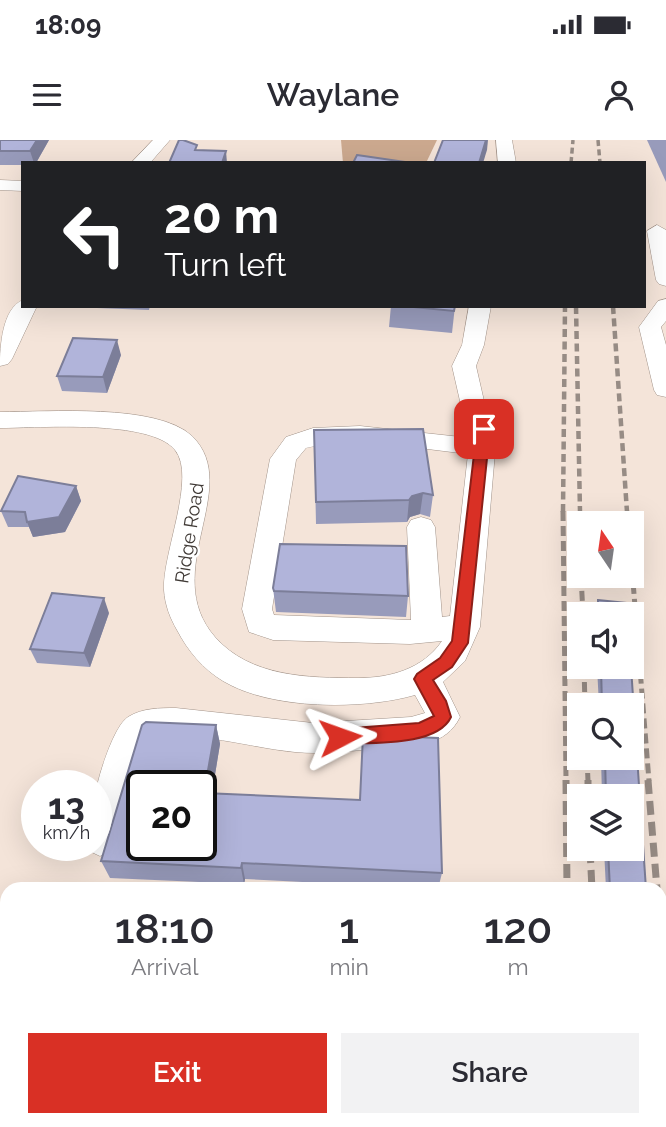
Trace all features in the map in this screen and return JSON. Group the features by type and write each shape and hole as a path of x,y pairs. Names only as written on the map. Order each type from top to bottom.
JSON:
{"street":[{"path":"142,161 162,140"},
{"path":"504,140 508,161"},
{"path":"0,185 21,186"},
{"path":"657,231 666,281"},
{"path":"666,306 650,327 666,390"},
{"path":"0,359 25,308"},
{"path":"464,627 427,631 272,628 260,623 257,609 283,459 297,442 320,436 372,433 483,439 464,366 474,345 480,308"},
{"name":"Ridge Road","path":"0,420 130,421 152,425 173,434 188,447 197,462 198,478 178,578 180,602 189,626 205,648 248,678 315,691 396,688 423,679 446,662 460,643 464,627 483,439"},
{"path":"421,527 427,631"},
{"path":"112,799 131,737 140,727 156,723 198,724 253,734 313,738 421,731 443,717 440,706 423,679"}],"shaded area":[{"path":"341,140 437,140 427,161 343,161"}],"building":[{"path":"0,140 37,140 30,151 0,151"},
{"path":"179,140 197,145 195,150 226,151 223,161 170,161"},
{"path":"443,140 486,140 480,161 435,161"},
{"path":"357,155 398,161 354,161"},
{"path":"423,308 455,308 454,311"},
{"path":"73,338 117,340 103,377 57,376"},
{"path":"423,429 433,495 423,493 412,496 409,500 316,502 314,430"},
{"path":"18,476 76,486 59,517 27,522 25,512 1,511"},
{"path":"280,544 406,546 408,596 274,591"},
{"path":"52,593 104,598 84,653 30,649"},
{"path":"601,679 632,679 633,693 602,693"},
{"path":"146,722 216,725 208,770 128,770 142,725"},
{"path":"363,735 438,738 442,873 242,863 241,868 101,861 112,861 112,825 126,778 126,861 217,861 217,794 360,800"},
{"path":"605,770 638,770 639,784 606,784"},
{"path":"644,859 646,882 610,882 609,861"}],"railway":[{"path":"571,161 573,140"},
{"path":"598,140 600,161"},
{"path":"563,511 565,308"},
{"path":"576,308 580,511"},
{"path":"613,308 627,511"},
{"path":"563,511 566,781"},
{"path":"582,588 582,602"},
{"path":"634,588 649,781"},
{"path":"584,679 585,693"},
{"path":"588,770 588,781"},
{"path":"566,780 567,882"},
{"path":"648,780 656,882"},
{"path":"591,861 592,882"}],"route":[{"path":"340,737 421,731 443,717 440,706 423,679 446,662 460,643 464,627 484,429"}]}
